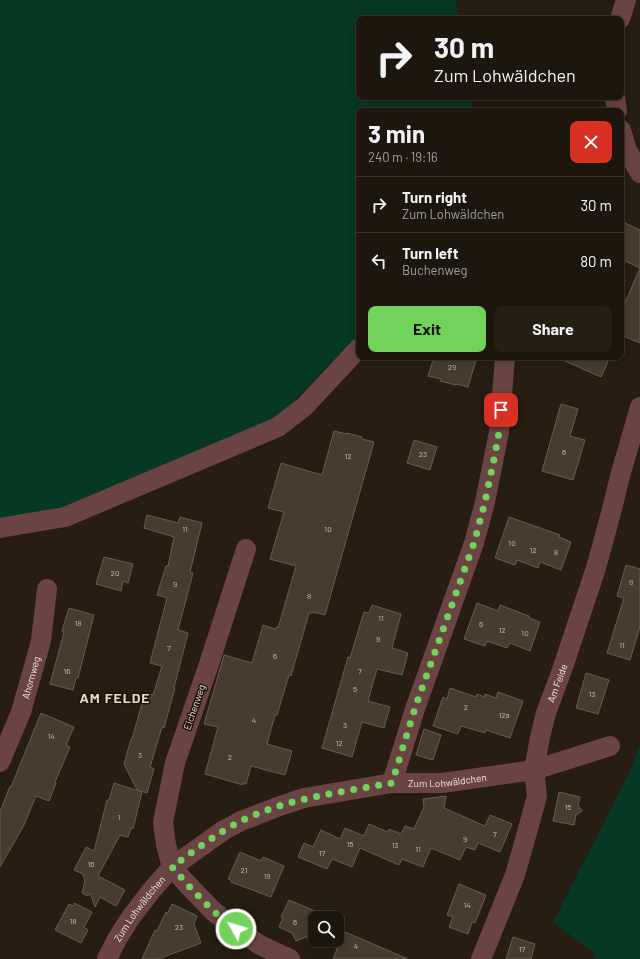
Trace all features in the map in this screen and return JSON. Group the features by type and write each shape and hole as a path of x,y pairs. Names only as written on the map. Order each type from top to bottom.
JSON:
{"street":[{"path":"621,16 626,0"},
{"path":"624,138 640,173"},
{"path":"0,528 65,517 278,427 305,406 356,351"},
{"path":"392,783 415,708 474,543 485,502 499,432 505,360"},
{"name":"Am Felde","path":"481,959 515,875 537,796 534,770 546,713 596,568 640,407"},
{"name":"Eichenweg","path":"172,867 166,845 163,822 175,763 246,549"},
{"name":"Ahornweg","path":"0,762 21,712 41,641 47,589"},
{"name":"Zum Lohwäldchen","path":"107,959 117,939 131,917 150,891 172,867 224,830 242,821 304,798 392,783 442,783 534,770 610,746"},
{"path":"172,867 213,911 236,929 260,945 290,959"}],"green space":[{"path":"0,0 456,0 459,16 356,16 356,100 470,100 472,108 356,108 356,337 273,422 64,510 0,522"},
{"path":"640,744 640,959 593,959 595,954 553,922 629,773"}],"building":[{"path":"624,222 640,230 640,268 624,260"},
{"path":"640,268 640,343 624,336 624,305"},
{"path":"433,360 476,360 468,387 440,381 441,379 428,376"},
{"path":"563,360 609,360 601,377"},
{"path":"561,404 578,409 570,436 585,440 573,480 542,471"},
{"path":"334,431 362,437 362,439 374,442 325,615 313,612 309,613 291,676 289,675 267,744 292,751 285,775 251,766 246,784 243,783 243,785 205,774 218,727 204,724 224,655 252,663 263,625 275,629 276,627 278,628 296,566 270,559 284,512 268,508 281,463 322,475"},
{"path":"414,440 437,447 430,470 407,463"},
{"path":"147,515 178,523 180,517 202,523 190,572 193,573 178,630 188,633 164,728 162,727 150,767 154,769 147,793 137,790 124,764 145,693 153,695 162,666 150,663 167,598 157,595 166,566 168,566 174,537 144,528"},
{"path":"509,517 560,535 559,537 571,542 561,570 540,562 538,568 517,560 515,565 495,558"},
{"path":"104,557 133,564 128,583 123,581 121,591 96,584"},
{"path":"626,565 640,569 640,627 630,660 607,653 624,598 617,596"},
{"path":"477,603 498,611 500,605 529,616 529,618 540,622 530,651 510,643 507,648 487,641 485,646 464,639"},
{"path":"372,605 401,614 392,648 408,653 402,675 377,669 368,701 390,707 384,728 362,722 352,757 322,748 348,657 350,658 364,612 369,613"},
{"path":"69,608 94,615 78,678 76,678 73,690 50,684 64,632 62,631"},
{"path":"586,673 609,680 598,714 576,708"},
{"path":"450,688 476,697 477,694 484,697 485,694 496,698 498,692 523,701 510,738 486,730 485,733 461,726 458,734 433,726 443,697 447,699"},
{"path":"41,713 74,727 66,745 70,747 55,782 56,783 49,801 36,796 24,825 0,867 0,812"},
{"path":"424,729 441,735 433,760 416,755"},
{"path":"114,783 142,792 133,829 131,828 128,837 120,835 98,876 125,890 116,906 100,897 95,907 90,893 88,896 82,893 85,881 83,874 74,870 86,847 94,851 107,800 109,800"},
{"path":"559,792 580,797 578,805 582,811 576,815 574,825 553,821"},
{"path":"446,796 444,808 485,826 490,815 512,824 500,852 478,843 475,850 466,847 460,860 431,848 423,867 402,859 399,865 360,848 352,867 332,859 327,869 298,857 304,843 313,847 321,830 340,839 345,828 364,836 369,824 388,832 389,829 401,834 405,826 414,829 424,807 423,799"},
{"path":"240,852 261,861 263,857 284,866 271,897 231,882 231,880 228,879"},
{"path":"459,884 486,895 475,923 472,922 468,934 449,927 453,917 447,915"},
{"path":"289,900 315,911 308,911 308,936 296,941 292,933 279,927 283,918 281,917"},
{"path":"74,903 92,912 84,927 88,930 81,943 55,930 69,904 73,906"},
{"path":"172,904 197,916 194,924 201,943 158,959 142,959 155,930 157,931 166,912 168,913"},
{"path":"345,932 408,959 333,959 336,947 344,947"},
{"path":"513,937 535,944 531,959 506,959"}],"district":[{"name":"AM FELDE","path":"115,698"}],"route":[{"path":"236,929 213,911 172,867 224,830 280,806 304,798 392,783 415,708 474,543 485,502 495,454 501,410"}]}
